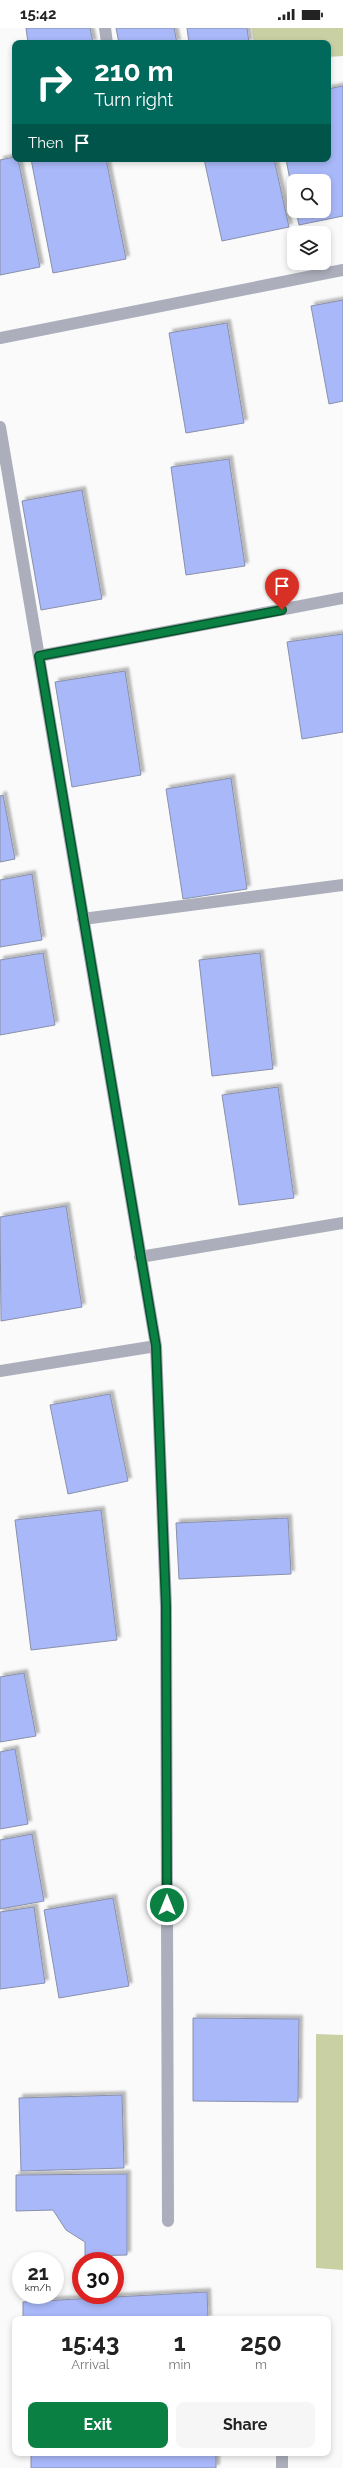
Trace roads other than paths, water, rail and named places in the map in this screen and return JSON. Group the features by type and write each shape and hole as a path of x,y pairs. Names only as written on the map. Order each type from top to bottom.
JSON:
{"street":[{"path":"106,28 107,40"},
{"path":"0,338 343,270"},
{"path":"0,426 156,1346 166,1606 168,2221"},
{"path":"39,656 343,598"},
{"path":"84,919 343,885"},
{"path":"140,1257 343,1223"},
{"path":"0,1371 156,1346"},
{"path":"282,2456 282,2468"}]}
